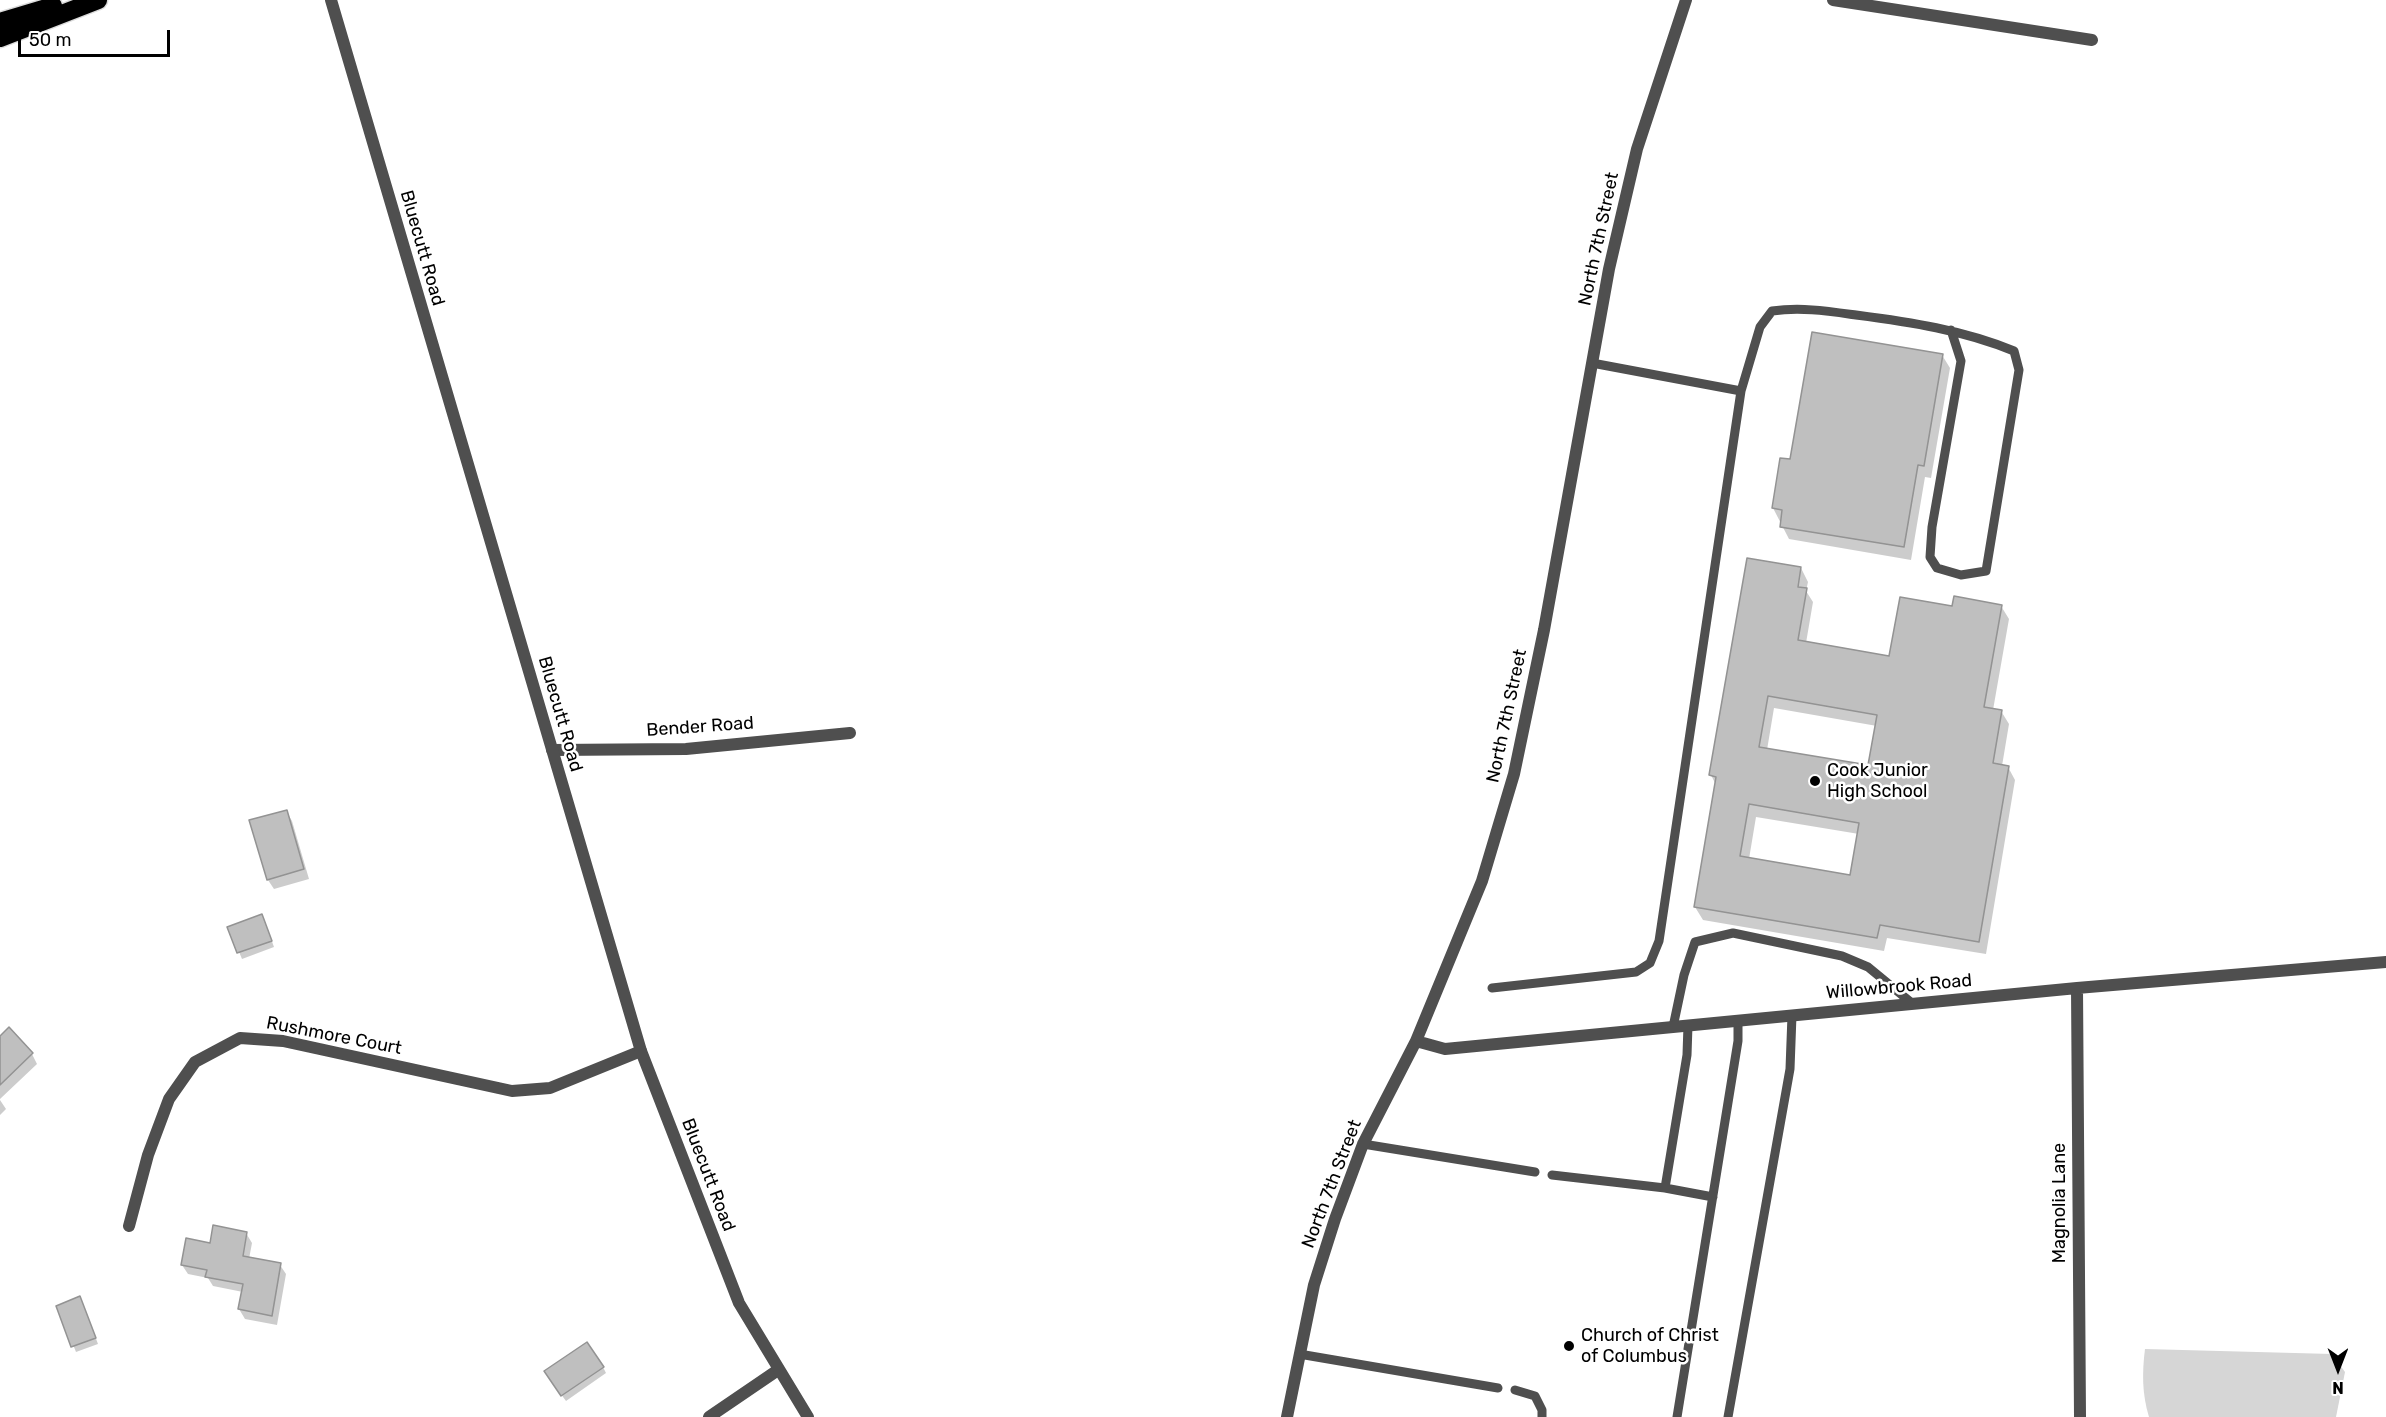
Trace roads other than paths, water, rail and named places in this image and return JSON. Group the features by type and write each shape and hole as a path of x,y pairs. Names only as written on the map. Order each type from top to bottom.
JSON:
{"highway":[{"path":"0,22 73,0"},
{"path":"0,38 98,0"}],"street":[{"name":"Bluecutt Road","path":"331,0 640,1052 739,1303 808,1417"},
{"name":"North 7th Street","path":"1287,1417 1299,1354 1324,1252 1363,1144 1416,1041 1482,882 1514,774 1544,630 1609,269 1637,150 1686,0"},
{"path":"1833,0 2092,40"},
{"name":"Bender Road","path":"552,750 686,749 850,733"},
{"name":"Willowbrook Road","path":"1416,1041 1445,1049 2077,988 2386,962"},
{"name":"Magnolia Lane","path":"2077,988 2080,1417"},
{"name":"Rushmore Court","path":"129,1226 148,1155 169,1099 195,1062 240,1038 283,1041 512,1091 550,1088 640,1052"},
{"path":"709,1417 778,1370"}],"lane":[{"path":"1492,988 1636,972 1650,963 1659,941 1741,391 1760,327 1772,311 1797,307 1911,322 1951,330 1977,336 2014,351 2019,370 1986,571 1961,575 1937,568 1930,557 1932,527 1960,361 1951,330"},
{"path":"1592,363 1741,391"},
{"path":"1673,1027 1684,975 1695,942 1732,933 1842,956 1868,967 1912,1004"},
{"path":"1728,1417 1790,1069 1792,1015"},
{"path":"1677,1417 1738,1041 1738,1020"},
{"path":"1665,1188 1687,1054 1688,1025"},
{"path":"1363,1144 1535,1172"},
{"path":"1552,1175 1665,1188 1713,1197"},
{"path":"1299,1354 1498,1388"},
{"path":"1515,1390 1535,1396 1542,1410 1542,1417"}],"place":[{"name":"Cook Junior High School","path":"1815,781"},
{"name":"Church of Christ of Columbus","path":"1569,1346"}]}
